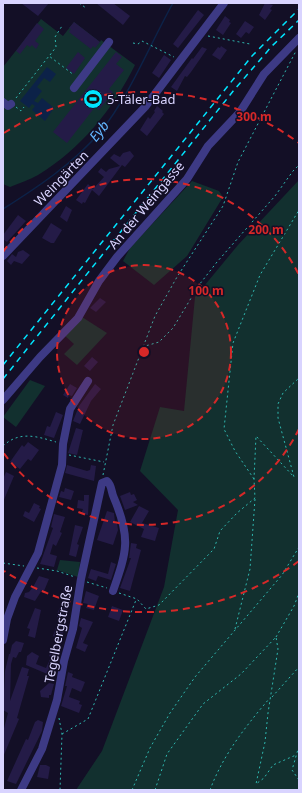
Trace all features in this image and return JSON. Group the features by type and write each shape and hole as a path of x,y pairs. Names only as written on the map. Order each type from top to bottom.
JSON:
{"street":[{"name":"Weingärten","path":"3,256 145,107 224,3"},
{"name":"An der Weingasse","path":"3,400 40,357 78,318 100,281 117,257 187,179 208,146 240,112 264,74 299,38"},
{"path":"74,88 109,42"},
{"path":"3,640 5,619 38,553 60,471 63,444 70,409 88,381"},
{"path":"105,482 110,484 112,495 123,520 127,541 122,566 113,592"},
{"name":"Tegelbergstraße","path":"21,790 42,749 49,728 64,661 73,629 81,579 105,482"}],"path":[{"path":"79,3 86,8"},
{"path":"24,106 21,111 7,103 56,47 55,37 62,26"},
{"path":"200,34 250,44"},
{"path":"133,42 138,44 142,41 149,43 181,61"},
{"path":"105,482 104,462 113,425 155,316 223,206 238,162 290,60 299,48"},
{"path":"49,56 80,81"},
{"path":"142,347 159,342 173,328 199,285 217,262 275,196 292,171 299,165"},
{"path":"254,479 235,451 224,429 233,343 260,275 299,210"},
{"path":"235,630 250,569 255,498 254,479 256,436 294,476 278,418 278,404 283,393 299,378"},
{"path":"3,446 9,440 20,435 30,435 49,440"},
{"path":"72,456 104,462"},
{"path":"3,563 57,571 136,599 146,609 159,605 214,549 220,532 224,527 237,513 255,498"},
{"path":"132,790 150,748 170,713 195,677 282,575 299,547"},
{"path":"155,790 167,754 203,704 241,674 276,637 294,606 299,593"},
{"path":"62,734 88,719 136,599"},
{"path":"276,637 278,649 265,742 256,784 264,778 273,766 296,756"},
{"path":"210,790 215,776 231,746 270,698 299,667"},
{"path":"49,728 59,716 62,734 60,790"},
{"path":"299,746 292,770 299,781"}],"green space":[{"path":"41,19 63,36 74,22 100,42 101,40 135,65 117,97 82,140 54,165 28,180 10,187 3,184 3,67"},
{"path":"299,180 299,790 76,790 102,751 164,587 178,510 140,471 160,407 184,411 195,297 238,245"},
{"path":"192,181 219,191 223,197 187,256 154,285 123,261 130,248"},
{"path":"82,317 107,333 77,365 64,354 74,344 64,335"},
{"path":"30,380 45,386 16,427 3,417"},
{"path":"60,560 80,562 78,577 57,570"}],"water":[{"path":"47,67 56,74 50,82 44,78 37,87 42,91 34,101 38,103 42,98 54,108 45,121 32,110 35,106 32,104 29,108 20,101"}],"building":[{"path":"21,3 49,3 38,16"},
{"path":"96,3 113,3 130,16 123,25"},
{"path":"265,3 273,5 270,9 272,10 265,20 259,15"},
{"path":"198,10 204,15 178,48 173,44"},
{"path":"225,16 231,23 223,35 216,30"},
{"path":"245,21 254,27 249,34 246,32 241,38 236,34"},
{"path":"74,22 100,42 95,48 93,46 91,49 69,32 71,29 69,28"},
{"path":"37,23 44,29 35,41 39,44 36,49 32,45 30,47 27,45 20,54 16,51"},
{"path":"221,46 227,50 220,60 212,55 218,47 220,48"},
{"path":"202,47 207,49 187,77 185,76 177,91 171,87 192,58 193,59"},
{"path":"78,52 85,58 74,74 66,68"},
{"name":"5-Täler-Bad","path":"116,52 122,57 116,64 124,70 109,89 113,92 99,110 95,107 67,143 53,132"},
{"path":"164,55 171,60 159,78 152,73"},
{"path":"157,106 163,111 162,112 164,114 147,136 140,130 148,117 150,119 155,112 154,111"},
{"path":"130,151 134,156 125,167 122,165 99,196 92,190 85,203 83,202 82,204 76,200 88,184 93,189 104,177 98,172 101,168 106,172 109,169 120,166 110,158 114,154 120,157 123,153"},
{"path":"66,206 72,210 67,222 60,217"},
{"path":"18,215 26,221 7,242 3,239 3,235"},
{"path":"51,223 62,230 54,243 42,238"},
{"path":"23,250 30,255 22,264 14,261 11,265 7,261 12,254 16,257 18,252"},
{"path":"100,298 106,302 96,312 90,308"},
{"path":"92,357 98,362 90,371 84,366"},
{"path":"70,384 77,388 72,396 69,395 68,398 63,395"},
{"path":"95,384 101,389 91,401 80,424 73,421 79,406"},
{"path":"56,412 63,415 54,438 44,435 47,426 50,427"},
{"path":"76,428 83,430 77,455 68,453"},
{"path":"28,442 39,450 31,461 28,459 20,469 10,462 22,445 24,447"},
{"path":"67,465 87,471 90,470 91,465 96,466 94,481 65,473"},
{"path":"6,472 14,476 3,502 3,479"},
{"path":"65,488 74,491 71,500 59,497 61,491 64,492"},
{"path":"130,492 131,495 134,494 137,500 133,502 138,505 125,510 120,496"},
{"path":"84,495 89,495 88,515 81,514 83,509 77,508 78,500 84,501"},
{"path":"34,503 40,506 39,508 41,509 34,522 23,516 25,511 29,513"},
{"path":"139,506 149,511 142,523 159,528 155,541 141,537 144,529 130,522"},
{"path":"107,511 114,513 115,522 117,523 118,530 113,545 97,540"},
{"path":"54,514 65,517 60,532 62,533 56,546 53,544 50,554 57,556 54,567 40,564 53,528 51,527"},
{"path":"75,525 83,527 77,544 79,545 76,557 69,555"},
{"path":"131,543 137,544 136,548 141,550 130,591 120,588 131,558 129,558"},
{"path":"111,562 116,564 111,580 98,576 96,581 88,578 91,569 108,574"},
{"path":"39,576 49,579 44,591 42,590 35,601 24,597 25,593 29,592 33,587"},
{"path":"64,589 71,591 68,601 70,601 63,620 57,617 57,614 64,598 61,597"},
{"path":"86,591 99,596 94,610 86,608 88,604 83,603"},
{"path":"112,606 123,610 119,621 108,617"},
{"path":"35,608 41,610 35,638 28,636 30,629 27,628"},
{"path":"81,618 93,622 83,643 88,645 85,652 76,648 82,628 79,626"},
{"path":"56,627 64,630 61,639 53,636"},
{"path":"57,639 62,641 56,660 58,661 57,669 52,676 26,665 27,656 32,652 39,656 36,664 46,668 51,657 49,656"},
{"path":"16,641 24,643 21,652 19,652 16,658 13,657 11,664 10,701 22,667 29,669 27,676 29,676 17,718 19,719 3,757 3,732 8,713 3,710 5,671 12,645"},
{"path":"68,672 73,674 72,677 85,682 81,692 72,688 69,697 80,701 79,704 82,705 79,713 61,706 67,686 65,686"},
{"path":"49,683 54,684 51,695 49,695 49,698 41,697 40,691"},
{"path":"38,720 43,722 42,731 16,784 7,781 26,739 28,740 35,722"},
{"path":"40,765 50,767 48,779 37,777"}],"waterway":[{"name":"Eyb","path":"3,209 55,174 79,154 101,131 121,102 173,3"}],"railway":[{"path":"3,365 252,56 299,9"},
{"path":"3,379 234,90 272,46 299,20"}],"place":[{"name":"5-Täler-Bad","path":"93,99"}]}
